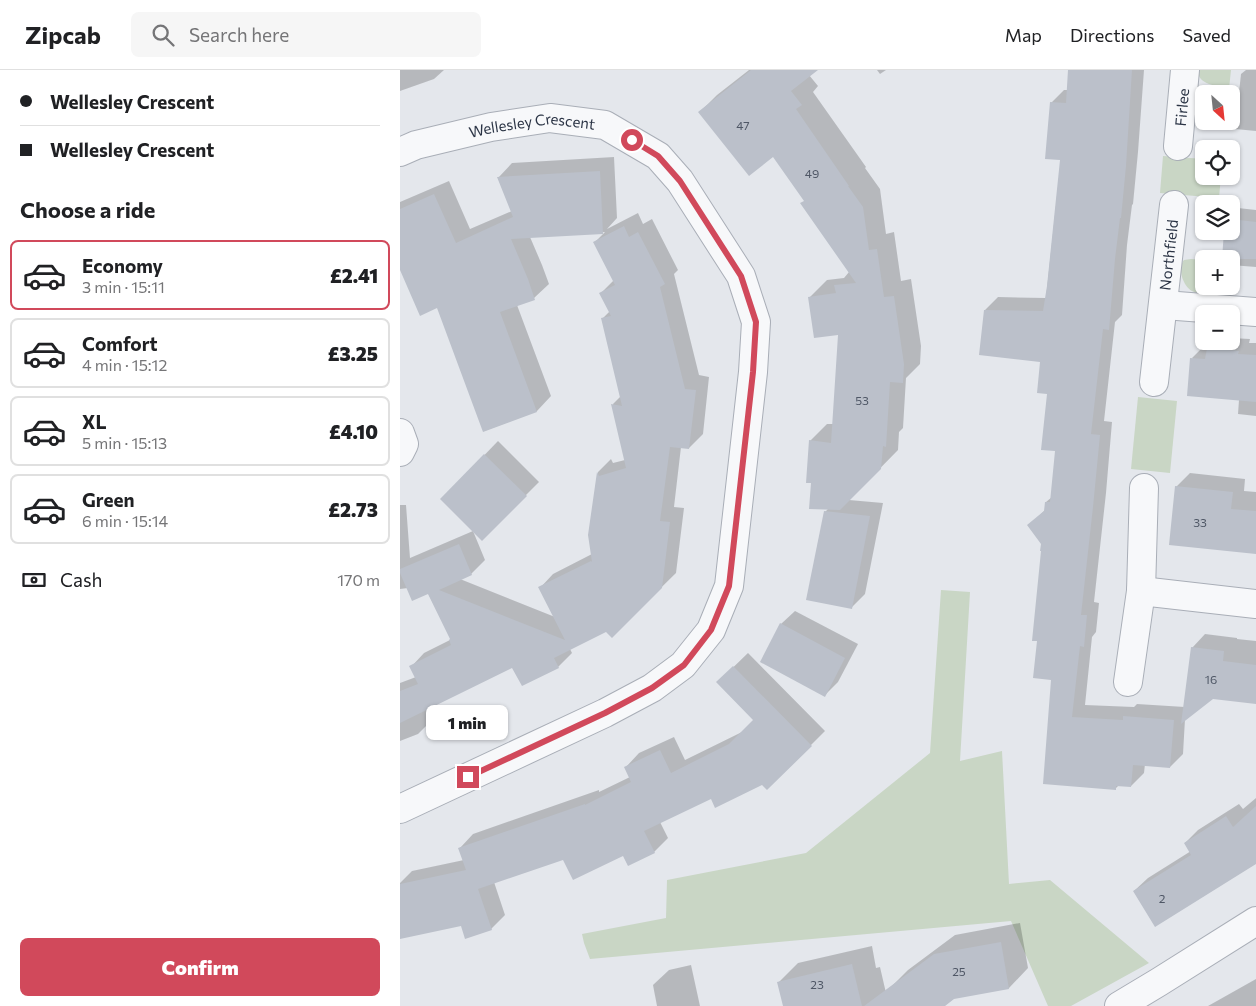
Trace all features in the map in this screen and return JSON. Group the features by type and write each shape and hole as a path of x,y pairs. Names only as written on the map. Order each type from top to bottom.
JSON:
{"street":[{"name":"Firlee","path":"1178,146 1185,70"},
{"name":"Wellesley Crescent","path":"400,152 416,145 491,127 550,118 605,125 658,156 680,181 741,276 756,322 753,372 729,586 711,630 684,665 652,688 605,713 400,809"},
{"name":"Northfield","path":"1154,382 1174,204"},
{"name":"Northfield","path":"1164,305 1256,312"},
{"path":"400,434 404,444 400,452"},
{"path":"1128,682 1140,591 1144,488"},
{"path":"1140,591 1256,604"},
{"path":"1118,1006 1256,921"}],"green space":[{"path":"1198,70 1231,70 1229,85 1212,85 1204,82"},
{"path":"1163,156 1195,158 1195,185 1220,185 1219,195 1195,196 1160,193"},
{"path":"1195,259 1195,292 1189,289 1182,277 1181,268 1184,260"},
{"path":"1138,397 1177,401 1170,473 1131,469"},
{"path":"941,590 970,592 960,761 1002,751 1009,884 1050,880 1149,963 1071,1006 1048,1006 1011,921 590,959 582,934 666,918 667,880 806,853 930,753"}],"building":[{"path":"751,70 818,70 791,91 802,105 796,109 863,207 869,250 877,249 884,297 894,296 904,364 903,383 890,382 886,447 883,446 881,469 840,510 809,509 811,483 806,483 809,440 831,443 838,335 814,338 808,297 836,293 834,285 856,283 800,203 804,201 773,157 749,176 698,112"},
{"path":"1068,70 1132,70 1126,166 1109,330 1103,329 1091,434 1100,435 1081,615 1087,615 1084,647 1080,646 1072,717 1123,720 1123,716 1174,720 1170,768 1133,765 1131,787 1116,786 1116,790 1043,784 1051,680 1033,678 1037,641 1032,641 1041,544 1027,525 1044,511 1045,502 1050,502 1055,451 1041,450 1047,394 1037,393 1040,362 979,355 984,310 1043,311 1060,160 1045,159 1050,102 1066,103"},
{"path":"600,171 603,234 511,239 535,300 500,312 537,412 483,432 437,308 420,316 400,270 400,209 434,194 456,243 513,217 497,177"},
{"path":"1240,220 1256,222 1256,259 1240,259 1240,250 1223,250 1223,240 1240,240"},
{"path":"624,226 629,237 638,232 665,284 660,287 685,389 696,390 689,449 670,447 660,521 670,522 662,588 612,638 606,632 554,658 559,668 522,686 512,668 400,723 400,691 418,684 409,666 451,645 450,639 428,594 412,601 400,569 459,544 472,575 439,590 565,640 538,587 592,562 588,535 597,472 599,476 626,468 611,404 622,406 601,318 611,316 599,293 615,285 593,242"},
{"path":"1207,350 1239,351 1238,354 1256,355 1256,402 1187,396 1190,358 1205,359"},
{"path":"484,454 527,496 482,541 440,499"},
{"path":"1175,486 1233,492 1231,509 1256,511 1256,554 1169,545"},
{"path":"824,511 870,516 852,609 806,600"},
{"path":"780,623 845,658 825,697 760,662"},
{"path":"1191,647 1224,651 1223,661 1256,665 1256,704 1213,699 1181,724"},
{"path":"733,666 812,746 767,790 762,785 715,808 711,799 644,831 655,853 628,866 623,856 573,880 563,860 478,889 492,930 465,939 461,926 400,939 400,884 466,870 458,848 585,805 631,782 624,767 660,750 671,773 729,744 753,720 716,682"},
{"path":"1256,806 1256,864 1155,927 1133,891 1191,855 1184,843 1226,816 1233,827"},
{"path":"1001,942 1009,989 954,999 945,1006 864,1006 934,954"},
{"path":"852,964 862,1006 783,1006 777,982"}],"route":[{"path":"468,777 605,713 652,688 684,665 711,630 729,586 753,372 756,322 741,276 680,181 658,156 632,140"}]}
